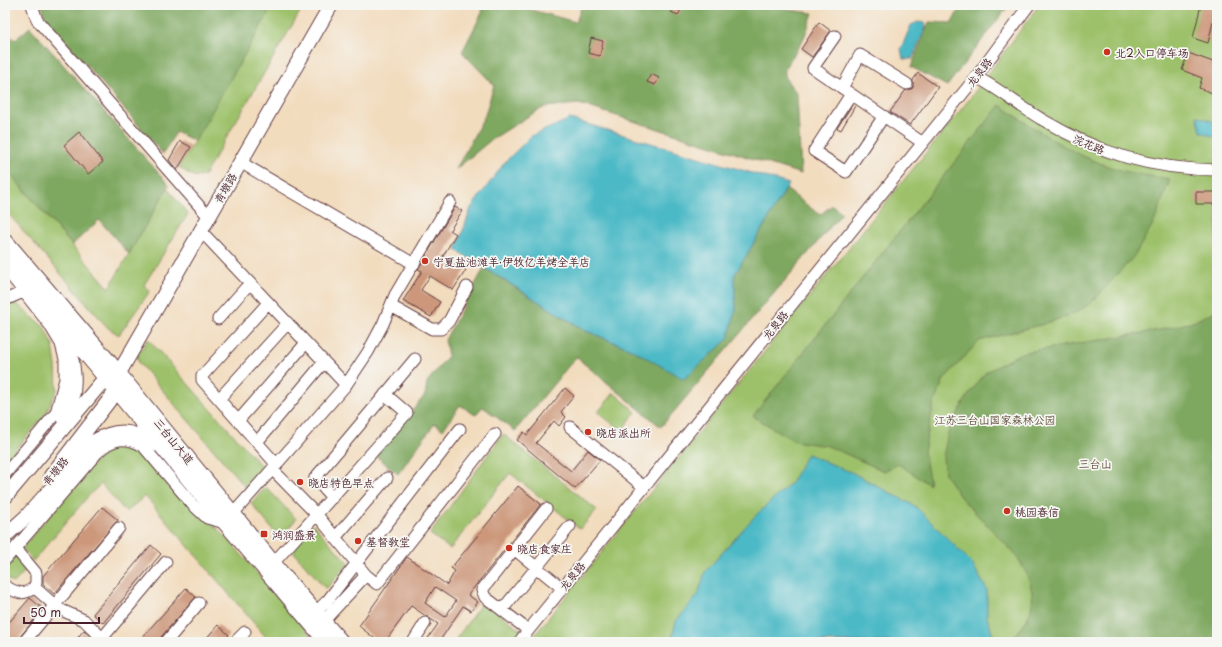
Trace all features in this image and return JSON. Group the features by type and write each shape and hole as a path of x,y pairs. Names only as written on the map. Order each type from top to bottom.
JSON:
{"main road":[{"name":"青墩路","path":"5,530 59,467 116,378 208,216 332,5"},
{"name":"三台山大道","path":"5,240 33,289"},
{"name":"三台山大道","path":"5,256 33,289 116,378 229,518 316,621 342,642"},
{"path":"33,289 66,342 72,359 73,396 70,410 54,439"},
{"name":"青墩路","path":"5,497 54,439 116,378"},
{"name":"三台山大道","path":"116,378 164,448 229,518"},
{"path":"5,536 26,517 93,442 107,434 122,432 140,436 164,448"},
{"name":"三台山大道","path":"316,621 326,642"}],"street":[{"path":"32,5 37,20 208,216"},
{"name":"龙泉路","path":"519,642 976,77 1029,5"},
{"path":"835,36 813,68 923,143"},
{"path":"884,116 846,172 814,151 846,91 860,54 907,84"},
{"name":"浣花路","path":"976,77 1042,120 1077,140 1118,156 1181,169 1217,170"},
{"path":"240,162 414,264"},
{"path":"5,560 16,549 97,452 108,442 124,440 136,442 143,446 192,504 207,518 229,518 275,468 346,385 368,352 395,295 450,202"},
{"path":"200,230 346,385"},
{"path":"5,268 33,289 49,324 61,344 64,359 65,379 56,413 5,474"},
{"path":"218,319 250,283"},
{"path":"391,306 432,329 441,329 449,320 467,287"},
{"path":"5,300 33,289"},
{"path":"268,303 202,376 202,380 257,442 275,468 366,575 378,584 495,434"},
{"path":"220,400 288,323"},
{"path":"238,421 306,343"},
{"path":"332,498 315,478 415,359"},
{"path":"257,442 324,362"},
{"path":"270,567 407,413 385,394"},
{"path":"570,427 644,487"},
{"path":"316,621 328,600 460,429"},
{"path":"335,538 387,478"},
{"path":"528,630 485,596 482,590 546,509"},
{"path":"502,610 570,526"},
{"path":"24,642 119,528"},
{"path":"5,586 19,593 28,592 36,583 36,573 16,549"},
{"path":"514,549 562,588"},
{"path":"34,587 59,609 84,620 102,641 166,562"},
{"path":"316,621 366,575"},
{"path":"166,642 199,603"},
{"path":"413,642 425,623"},
{"path":"236,642 245,632"}],"green space":[{"path":"42,5 273,5 195,141 176,132 163,154 45,17"},
{"path":"273,5 304,5 204,176 197,177 191,175 179,167"},
{"path":"483,5 513,5 576,22 582,5 779,5 790,10 813,13 804,38 785,69 786,79 797,93 801,174 579,104 545,107 491,140 456,169 485,115 494,85 462,52 482,13"},
{"path":"961,5 1009,5 947,86 911,67 929,22 952,23"},
{"name":"江苏三台山国家森林公园","path":"1039,5 1217,5 1217,642 529,642 968,101"},
{"path":"30,27 169,185 129,254 99,220 72,245 5,168 5,31 15,40"},
{"path":"1000,105 1045,135 1094,161 1128,172 1170,179 1155,220 1135,255 1094,300 1078,312 1044,324 979,341 944,379 934,403 924,451 930,485 898,464 884,471 828,446 794,441 753,416"},
{"path":"5,168 109,288 167,188 188,214 144,285 150,291 119,335 108,328 5,210"},
{"path":"786,189 820,215 832,205 842,213 661,427 576,357 515,431 483,407 475,415 460,405 443,430 435,423 398,474 376,456 425,395 427,382 448,356 445,340 484,268 584,330 631,349 736,309 734,276"},
{"path":"9,304 17,304 44,327 53,345 57,390 45,415 5,462 5,307"},
{"name":"三台山","path":"1217,310 1217,642 1008,642 1026,621 1030,611 1032,590 1029,579 1016,555 961,498 945,474 943,457 949,429 967,397 985,373 1021,353 1160,330 1193,322"},
{"path":"148,339 264,469 246,488 139,363 137,356"},
{"path":"614,393 636,412 621,431 598,412"},
{"path":"503,434 597,510 580,529 510,473 450,549 430,534"},
{"path":"119,445 138,449 228,539 316,642 270,642 145,496 126,512 101,484 91,493 33,561 22,548 100,456 109,448"},
{"path":"266,487 296,519 280,539 251,503"},
{"path":"313,524 349,564 326,589 292,550"},
{"path":"17,554 29,567 14,583 5,578 5,568"},
{"path":"483,601 522,631 515,642 454,642"}],"water":[{"path":"918,22 925,23 926,27 912,59 903,59 901,49 911,25"},
{"path":"1197,116 1217,123 1217,138 1201,132"},
{"path":"570,119 789,184 734,276 736,309 728,339 684,379 631,349 584,330 456,250 471,208 505,162 531,136"},
{"path":"807,454 853,473 915,506 971,562 987,590 987,617 995,642 671,642 676,621 698,595 705,572 755,516 792,482"}],"building":[{"path":"675,5 684,5 678,15 671,12"},
{"path":"1201,5 1217,5 1208,43 1193,38"},
{"path":"819,22 831,31 812,57 801,49"},
{"path":"591,38 603,41 600,56 588,53"},
{"path":"1188,53 1216,63 1215,94 1199,88 1202,78 1182,70"},
{"path":"918,73 938,87 910,125 890,112 905,91 913,88 913,80"},
{"path":"651,74 659,78 655,85 647,82"},
{"path":"853,104 855,106 841,130 837,128"},
{"path":"79,132 103,162 88,174 64,145"},
{"path":"180,141 191,147 177,170 169,160"},
{"path":"1196,192 1217,192 1217,204 1196,204"},
{"path":"455,207 462,211 450,230 456,234 443,256 466,270 453,290 430,276 421,290 440,302 431,317 403,301 422,271 418,269"},
{"path":"565,388 574,396 561,412 566,417 559,426 554,421 536,443 571,471 588,450 600,460 575,489 517,440 524,432 527,435"},
{"path":"518,486 541,504 468,595 478,602 471,611 463,606 439,642 433,642 428,638 438,624 411,606 385,642 379,642 359,626 407,557 447,585 455,571 451,568","holes":["435,587 456,601 445,617 425,603"]},
{"path":"102,507 118,520 54,594 43,584 43,576"},
{"path":"151,545 161,554 103,623 93,614"},
{"path":"186,588 196,597 161,637 159,642 138,642"},
{"path":"30,598 43,609 17,642 5,642 5,627"},
{"path":"218,625 229,635 223,642 203,642"},
{"path":"84,630 93,639 92,642 74,642"}],"place":[{"name":"北2入口停车场","path":"1107,52"},
{"name":"宁夏盐池滩羊·伊牧亿羊烤全羊店","path":"425,261"},
{"name":"晓店派出所","path":"588,432"},
{"name":"晓店特色早点","path":"300,482"},
{"name":"桃园春信","path":"1007,511"},
{"name":"鸿润盛景","path":"264,534"},
{"name":"基督教堂","path":"358,541"},
{"name":"晓店食家庄","path":"509,548"}]}
